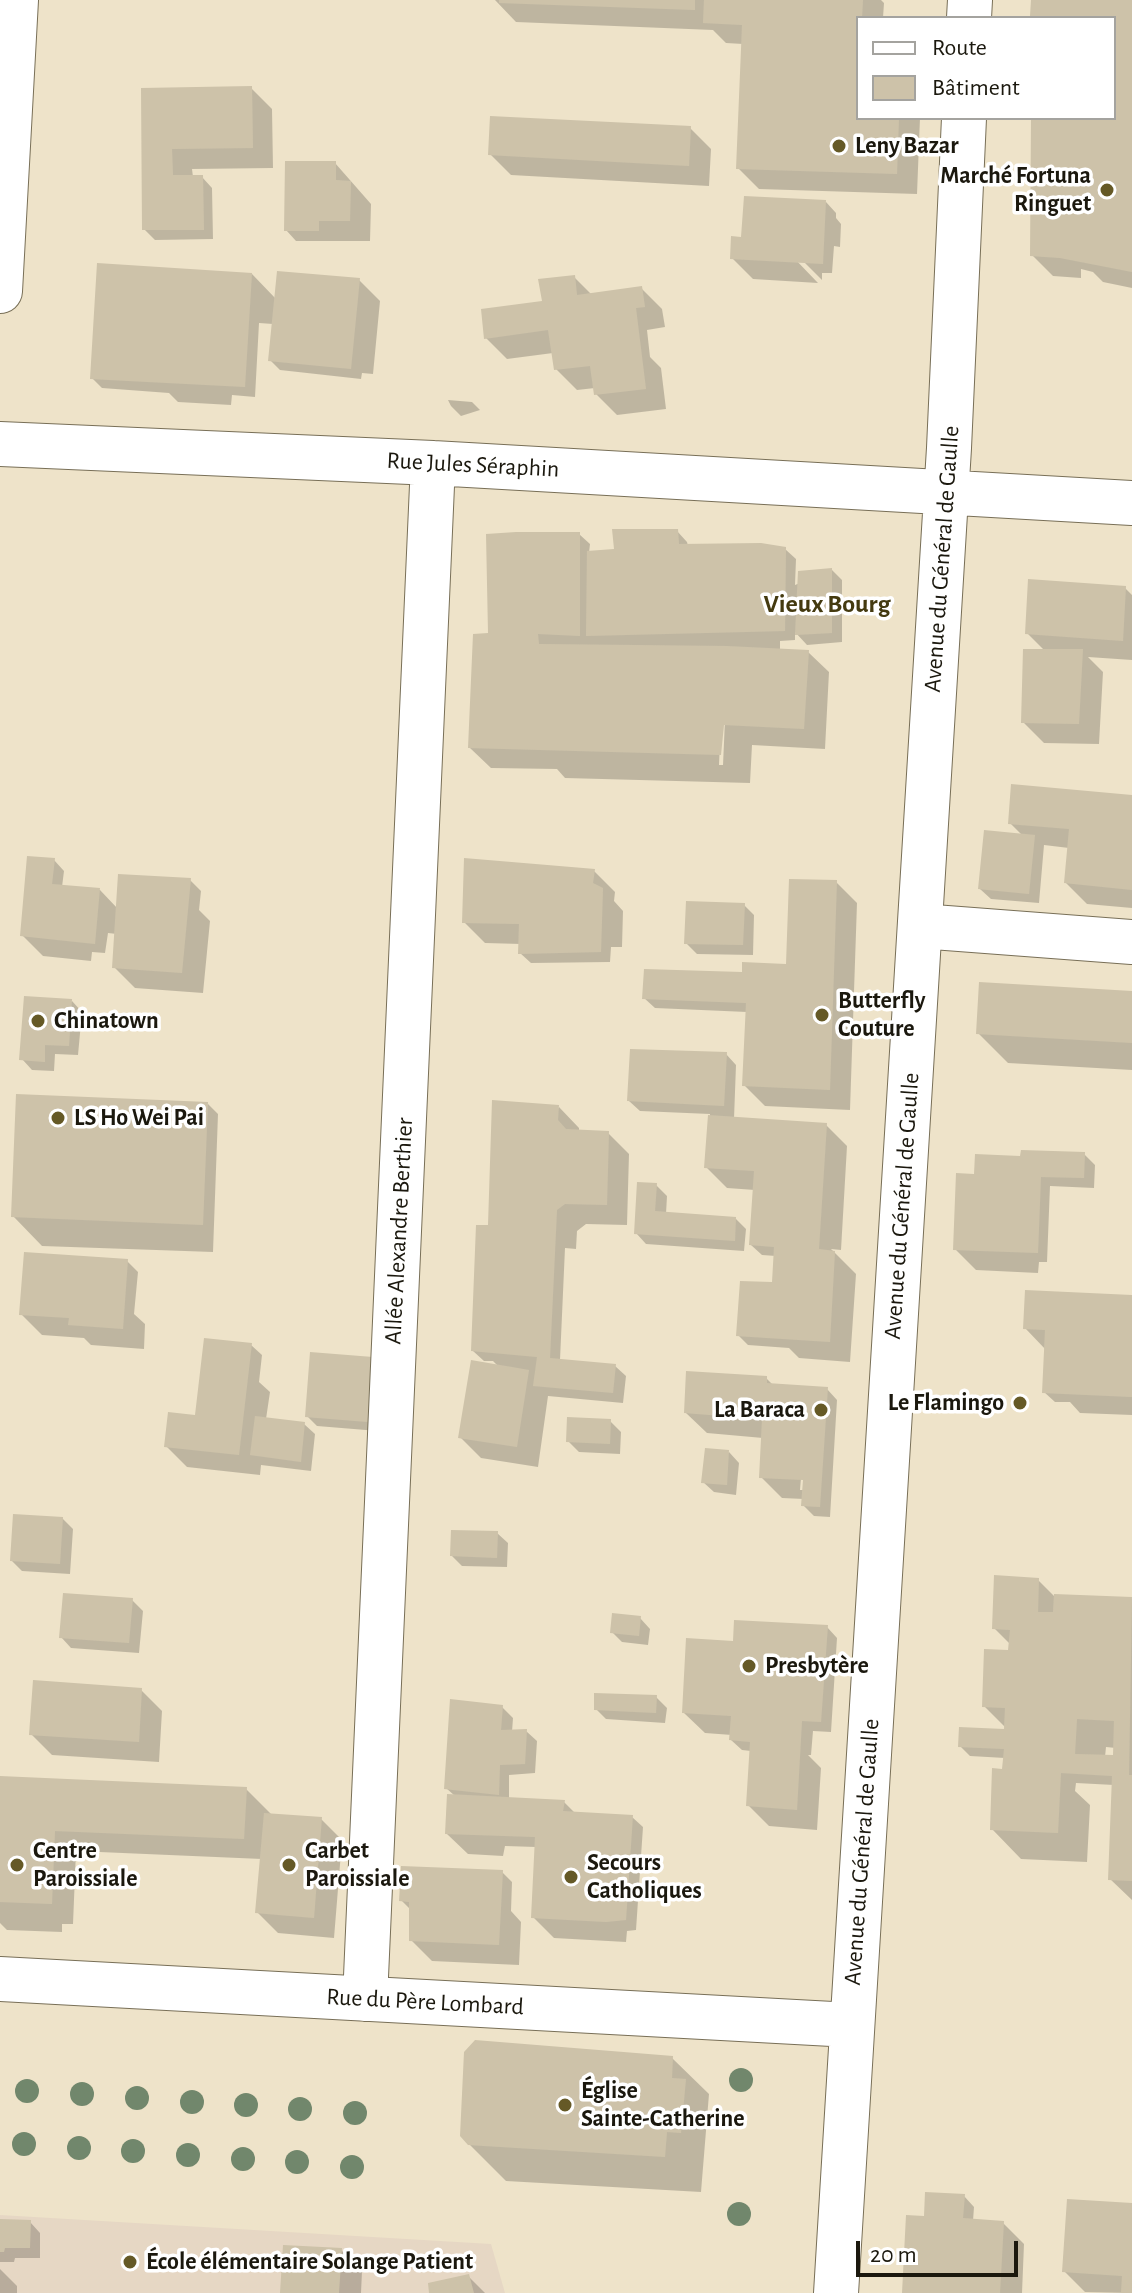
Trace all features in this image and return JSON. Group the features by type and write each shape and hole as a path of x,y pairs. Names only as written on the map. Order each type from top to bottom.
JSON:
{"street":[{"path":"0,291 6,66 16,0"},
{"name":"Avenue du Général de Gaulle","path":"836,2293 920,926 964,120"},
{"name":"Rue Jules Séraphin","path":"0,444 433,463 1132,503"},
{"name":"Allée Alexandre Berthier","path":"365,1999 433,463"},
{"path":"920,926 1132,942"},
{"name":"Rue du Père Lombard","path":"0,1979 851,2025"}],"shaded area":[{"path":"0,2215 491,2244 505,2293 0,2293"}],"building":[{"path":"499,0 695,0 695,10 499,3"},
{"path":"704,0 863,0 862,16 856,16 856,120 899,120 897,174 736,169 742,25 703,23"},
{"path":"1031,0 1132,0 1132,272 1060,258 1030,256 1031,120 1116,120 1116,16 1030,16"},
{"path":"252,86 253,148 172,149 173,175 203,175 204,230 142,230 141,88"},
{"path":"490,116 691,126 689,166 488,155"},
{"path":"285,161 336,161 336,180 351,181 350,221 319,221 319,231 284,231"},
{"path":"744,196 826,200 823,264 730,259 731,236 741,237"},
{"path":"97,263 252,273 245,387 90,379"},
{"path":"277,271 360,278 351,369 268,361"},
{"path":"575,275 577,295 642,286 645,307 636,308 646,389 594,395 590,366 554,370 548,330 484,339 481,309 542,301 538,279"},
{"path":"612,529 678,529 679,544 761,543 786,547 785,631 586,636 587,551 614,549"},
{"path":"580,532 580,636 538,634 539,644 809,650 804,729 724,725 721,755 468,748 473,634 488,633 486,534"},
{"path":"832,568 832,633 795,635 798,571"},
{"path":"1028,579 1126,586 1123,641 1025,634"},
{"path":"1023,649 1083,649 1079,724 1021,723"},
{"path":"1011,784 1132,795 1132,890 1064,883 1069,829 1008,824"},
{"path":"984,830 1035,835 1029,894 978,889"},
{"path":"27,856 55,858 52,884 100,888 95,944 20,936"},
{"path":"464,858 595,869 593,883 603,888 601,952 518,954 519,924 462,923"},
{"path":"118,874 191,878 182,973 112,968"},
{"path":"789,879 837,880 830,1090 742,1086 746,1003 642,999 644,969 742,972 742,962 786,964"},
{"path":"686,901 745,903 743,945 684,944"},
{"path":"979,982 1132,991 1132,1043 976,1034"},
{"path":"24,996 72,999 69,1046 45,1045 45,1062 19,1060"},
{"path":"630,1049 727,1052 724,1106 627,1101"},
{"path":"16,1094 208,1102 203,1225 11,1217"},
{"path":"492,1100 559,1105 558,1120 566,1129 609,1131 607,1205 565,1204 557,1210 550,1358 616,1364 613,1393 533,1386 537,1357 471,1351 476,1225 488,1225"},
{"path":"708,1115 827,1123 819,1249 835,1251 830,1342 736,1336 740,1281 772,1282 774,1247 749,1245 754,1171 704,1168"},
{"path":"1021,1150 1085,1152 1084,1178 1041,1177 1038,1253 953,1250 956,1173 974,1174 975,1154 1020,1156"},
{"path":"637,1182 657,1183 655,1211 736,1217 735,1241 634,1234"},
{"path":"24,1252 128,1259 123,1329 68,1325 69,1318 19,1315"},
{"path":"1025,1290 1132,1295 1132,1397 1042,1393 1045,1330 1023,1329"},
{"path":"204,1338 252,1343 239,1455 164,1447 168,1412 195,1415"},
{"path":"310,1352 373,1357 368,1422 305,1417"},
{"path":"471,1360 529,1370 517,1447 458,1438"},
{"path":"686,1371 767,1376 767,1383 828,1387 820,1507 801,1506 803,1480 759,1478 762,1419 684,1413"},
{"path":"255,1416 305,1422 301,1462 250,1455"},
{"path":"567,1417 611,1419 610,1444 566,1442"},
{"path":"705,1448 729,1450 727,1485 701,1483"},
{"path":"13,1514 63,1517 60,1564 10,1561"},
{"path":"451,1530 498,1531 497,1558 450,1556"},
{"path":"994,1575 1039,1578 1038,1612 1053,1612 1054,1594 1132,1597 1129,1775 1132,1775 1132,1881 1108,1880 1112,1776 1061,1773 1058,1833 990,1830 992,1768 1002,1769 1004,1749 958,1747 959,1727 1004,1729 1005,1708 982,1707 984,1649 1008,1650 1010,1630 992,1629","holes":["1077,1719 1114,1721 1113,1755 1075,1754"]},
{"path":"63,1593 133,1598 129,1643 59,1638"},
{"path":"612,1613 641,1616 639,1636 610,1633"},
{"path":"734,1620 828,1625 821,1722 802,1721 797,1810 746,1806 750,1742 729,1740 731,1716 682,1713 686,1638 733,1641"},
{"path":"33,1680 142,1688 139,1742 29,1735"},
{"path":"594,1693 657,1695 656,1713 594,1710"},
{"path":"450,1699 503,1705 501,1730 527,1729 525,1764 500,1765 499,1795 444,1789"},
{"name":"Centre Paroissiale","path":"0,1776 247,1787 244,1839 55,1831 52,1904 0,1902"},
{"name":"Secours Catholiques","path":"447,1794 565,1800 563,1811 633,1815 626,1920 606,1922 531,1918 535,1837 445,1834"},
{"name":"Carbet Paroissiale","path":"264,1813 322,1817 314,1918 255,1913"},
{"path":"401,1866 503,1870 499,1945 409,1941 409,1902 399,1901"},
{"name":"Église Sainte-Catherine","path":"475,2040 673,2056 672,2078 686,2079 681,2133 667,2132 665,2157 468,2145 460,2136 464,2052"},
{"path":"925,2192 965,2194 963,2218 1004,2221 1000,2293 902,2293 906,2215 924,2216"},
{"path":"1067,2199 1132,2203 1132,2293 1121,2293 1122,2276 1062,2272"},
{"path":"0,2219 31,2220 30,2248 5,2248 4,2252 0,2252"},
{"path":"283,2245 342,2248 339,2293 280,2293"},
{"path":"469,2274 474,2293 429,2293 428,2283"}],"place":[{"name":"Leny Bazar","path":"839,146"},
{"name":"Marché Fortuna Ringuet","path":"1107,190"},
{"name":"Butterfly Couture","path":"822,1015"},
{"name":"Chinatown","path":"38,1021"},
{"name":"LS Ho Wei Pai","path":"58,1118"},
{"name":"Le Flamingo","path":"1020,1403"},
{"name":"La Baraca","path":"821,1410"},
{"name":"Presbytère","path":"749,1666"},
{"name":"Centre Paroissiale","path":"17,1865"},
{"name":"Carbet Paroissiale","path":"289,1865"},
{"name":"Secours Catholiques","path":"571,1877"},
{"name":"Église Sainte-Catherine","path":"565,2105"},
{"name":"École élémentaire Solange Patient","path":"130,2262"}],"district":[{"name":"Vieux Bourg","path":"827,604"}]}
